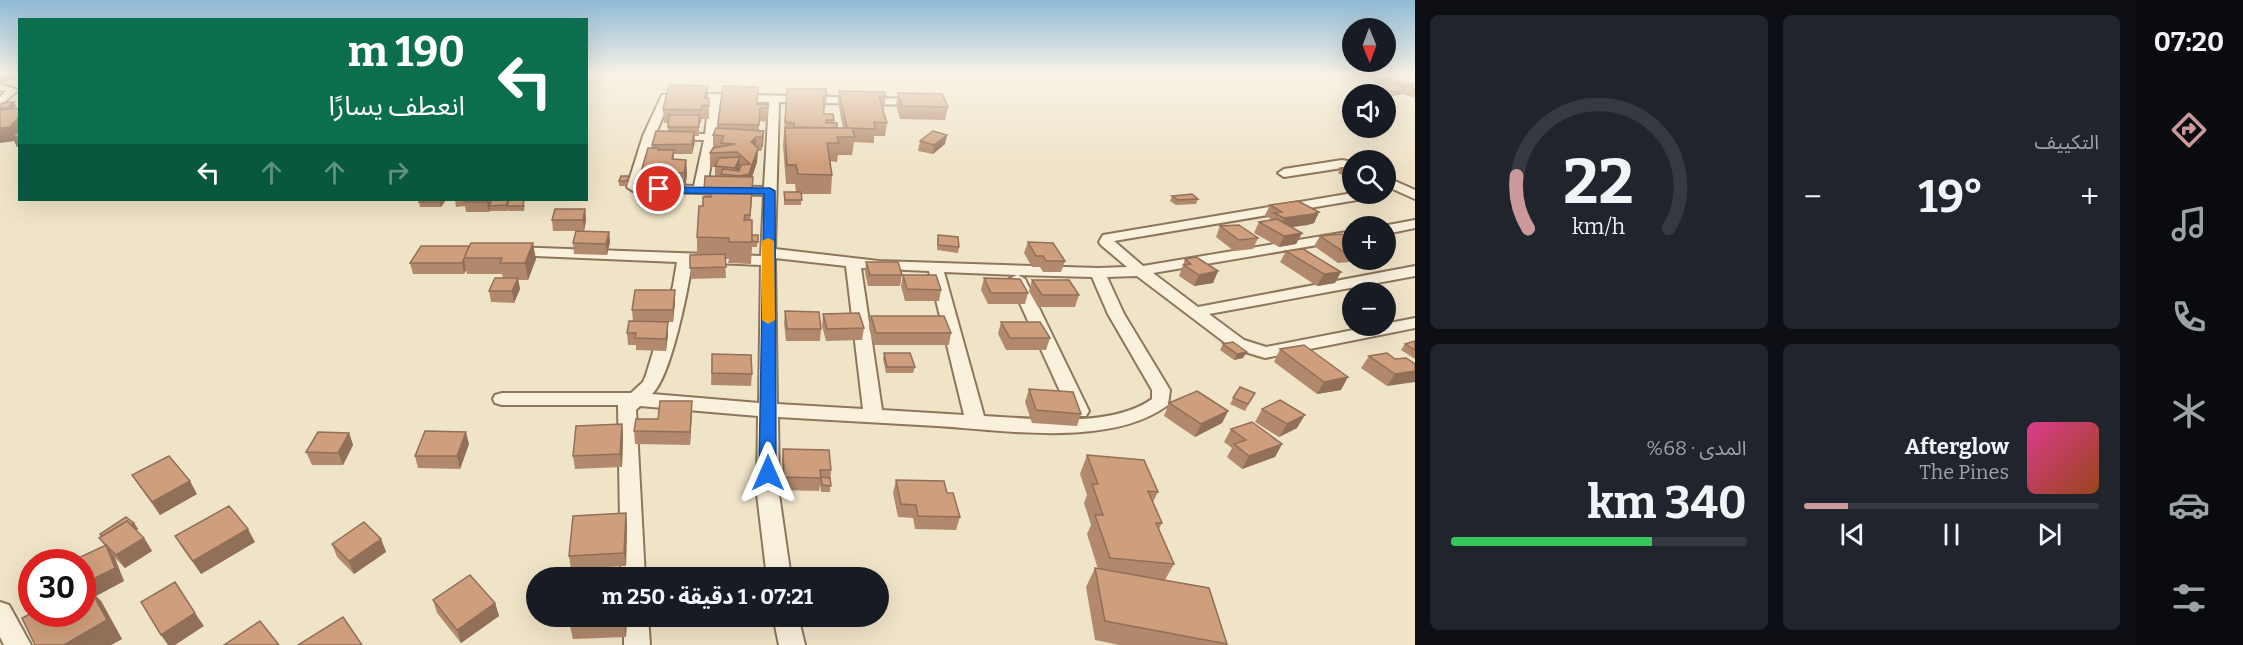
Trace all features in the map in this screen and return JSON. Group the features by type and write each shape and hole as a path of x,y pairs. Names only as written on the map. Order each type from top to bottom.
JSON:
{"street":[{"path":"663,104 639,163 634,189 770,191"},
{"path":"700,190 714,104"},
{"path":"773,104 767,138 770,191 768,494 778,567"},
{"path":"649,136 767,138"},
{"path":"1284,172 1342,164"},
{"path":"1396,186 1415,195"},
{"path":"1396,189 1400,188"},
{"path":"1342,199 1108,238 1106,242 1140,271 1238,344 1265,353 1415,323"},
{"path":"1396,228 1415,224"},
{"path":"491,251 685,258 768,257 1014,271 1098,273 1140,271 1342,237"},
{"path":"633,567 626,408 633,399 651,385 656,375 681,286 685,258"},
{"path":"853,262 873,416"},
{"path":"935,267 976,423"},
{"path":"1014,271 1086,425"},
{"path":"1195,312 1415,271"},
{"path":"502,399 633,399 768,410 1049,426 1086,425 1152,410 1161,401 1161,390 1116,314 1098,273"},
{"path":"0,613 18,645"},
{"path":"637,627 638,645"},
{"path":"788,627 792,645"}],"building":[{"path":"12,104 7,108 0,108 0,105"},
{"path":"664,104 709,104 709,106 702,105 701,110 663,109"},
{"path":"721,104 768,105 768,108 760,108 759,125 718,124"},
{"path":"786,104 823,104 824,114 833,114 834,120 826,120 826,123 837,123 837,128 794,127 794,123 785,122"},
{"path":"842,104 881,104 887,123 874,122 875,129 847,128"},
{"path":"901,104 947,104 948,107 902,106"},
{"path":"18,108 18,117 10,127 0,128 0,110"},
{"path":"669,115 699,115 699,127 668,127"},
{"path":"716,128 764,131 762,137 756,137 751,142 758,148 749,174 740,176 721,174 723,169 739,171 741,165 750,164 737,152 710,153 713,148 735,144 721,143 724,136 713,135"},
{"path":"785,128 852,128 855,137 837,137 839,143 827,143 832,175 798,174 796,165 787,165"},
{"path":"656,131 694,132 692,144 652,145"},
{"path":"933,131 947,135 934,145 920,141"},
{"path":"648,148 674,150 672,159 686,160 684,173 641,172"},
{"path":"740,157 735,168 715,166 719,158"},
{"path":"621,176 629,176 627,181 619,181"},
{"path":"705,176 753,177 750,215 745,215 744,220 752,220 752,242 729,242 729,238 697,237 699,206 703,206 703,197 711,197 711,191 704,191"},
{"path":"784,192 801,192 802,200 785,200"},
{"path":"1192,194 1198,199 1178,200 1172,196"},
{"path":"464,201 488,201 487,202"},
{"path":"492,201 508,201 506,205 489,206"},
{"path":"509,201 524,201 523,206 507,206"},
{"path":"1298,201 1319,212 1284,218 1274,213 1282,212 1270,205"},
{"path":"555,209 585,209 583,220 552,220"},
{"path":"1277,219 1302,233 1284,236 1259,222"},
{"path":"1239,225 1258,238 1239,240 1220,226"},
{"path":"576,231 609,232 606,244 573,243"},
{"path":"1342,234 1342,251 1320,236"},
{"path":"752,235 758,235 758,242 752,241"},
{"path":"938,235 958,237 959,247 938,245"},
{"path":"1028,242 1053,243 1065,261 1046,261 1043,256 1036,256"},
{"path":"471,243 533,243 525,263 500,263 502,258 463,258"},
{"path":"421,246 469,246 462,263 410,263"},
{"path":"1303,249 1341,272 1324,274 1286,251"},
{"path":"725,254 726,267 690,268 690,255"},
{"path":"1196,257 1218,271 1199,275 1184,265 1191,264 1185,259"},
{"path":"866,262 898,262 902,275 870,275"},
{"path":"903,275 936,275 941,290 907,289"},
{"path":"495,278 518,278 512,291 489,291"},
{"path":"984,278 1020,279 1028,293 991,293"},
{"path":"1032,280 1069,280 1079,295 1042,295"},
{"path":"635,290 675,290 673,310 632,310"},
{"path":"785,311 819,312 821,329 787,329"},
{"path":"859,313 864,328 827,329 823,314"},
{"path":"871,316 944,316 951,333 876,333"},
{"path":"629,321 668,322 666,339 635,338 636,333 627,333"},
{"path":"1001,322 1040,322 1050,338 1010,338"},
{"path":"1415,341 1415,350 1405,344"},
{"path":"1233,342 1247,352 1237,354 1223,344"},
{"path":"1304,345 1348,377 1324,382 1280,349"},
{"path":"884,353 910,353 915,367 887,367"},
{"path":"1387,353 1395,359 1406,358 1415,364 1415,371 1395,374 1369,356"},
{"path":"712,354 751,355 752,374 712,373"},
{"path":"1240,387 1255,393 1248,404 1233,398"},
{"path":"1029,389 1073,392 1081,414 1036,410"},
{"path":"1197,391 1228,411 1201,424 1169,403"},
{"path":"1280,400 1305,415 1287,424 1262,409"},
{"path":"660,401 692,401 690,432 634,431 636,419 658,419"},
{"path":"1252,422 1282,444 1249,456 1234,444 1246,440 1231,429"},
{"path":"622,424 620,454 573,456 576,426"},
{"path":"425,431 466,432 457,456 415,456"},
{"path":"318,432 349,433 338,453 306,452"},
{"path":"783,449 829,450 831,470 820,470 821,478 784,477"},
{"path":"1087,455 1144,460 1158,492 1148,491 1162,523 1156,523 1174,564 1110,558 1095,515 1103,515 1092,484 1098,484"},
{"path":"169,456 190,481 152,502 132,475"},
{"path":"821,477 830,478 831,486 822,485"},
{"path":"896,480 944,481 947,493 953,493 960,517 918,516 916,505 901,504"},
{"path":"229,506 248,529 193,561 175,536"},
{"path":"626,513 624,553 569,556 573,516"},
{"path":"126,517 134,523 131,525 127,521 102,536 100,534"},
{"path":"127,521 144,538 116,555 99,538"},
{"path":"364,522 381,539 349,561 332,544"},
{"path":"106,545 115,568 96,578 96,550"},
{"path":"1095,568 1209,588 1227,644 1105,621"},
{"path":"470,575 495,603 457,630 433,600"},
{"path":"175,582 195,613 161,635 141,602"},
{"path":"96,600 107,620 96,626"},
{"path":"343,617 362,645 298,645"},
{"path":"260,621 279,645 224,645"},
{"path":"26,627 95,627 64,645 35,645"}],"slow traffic":[{"path":"768,241 768,320"}],"route":[{"path":"659,189 770,191 768,473"}]}
